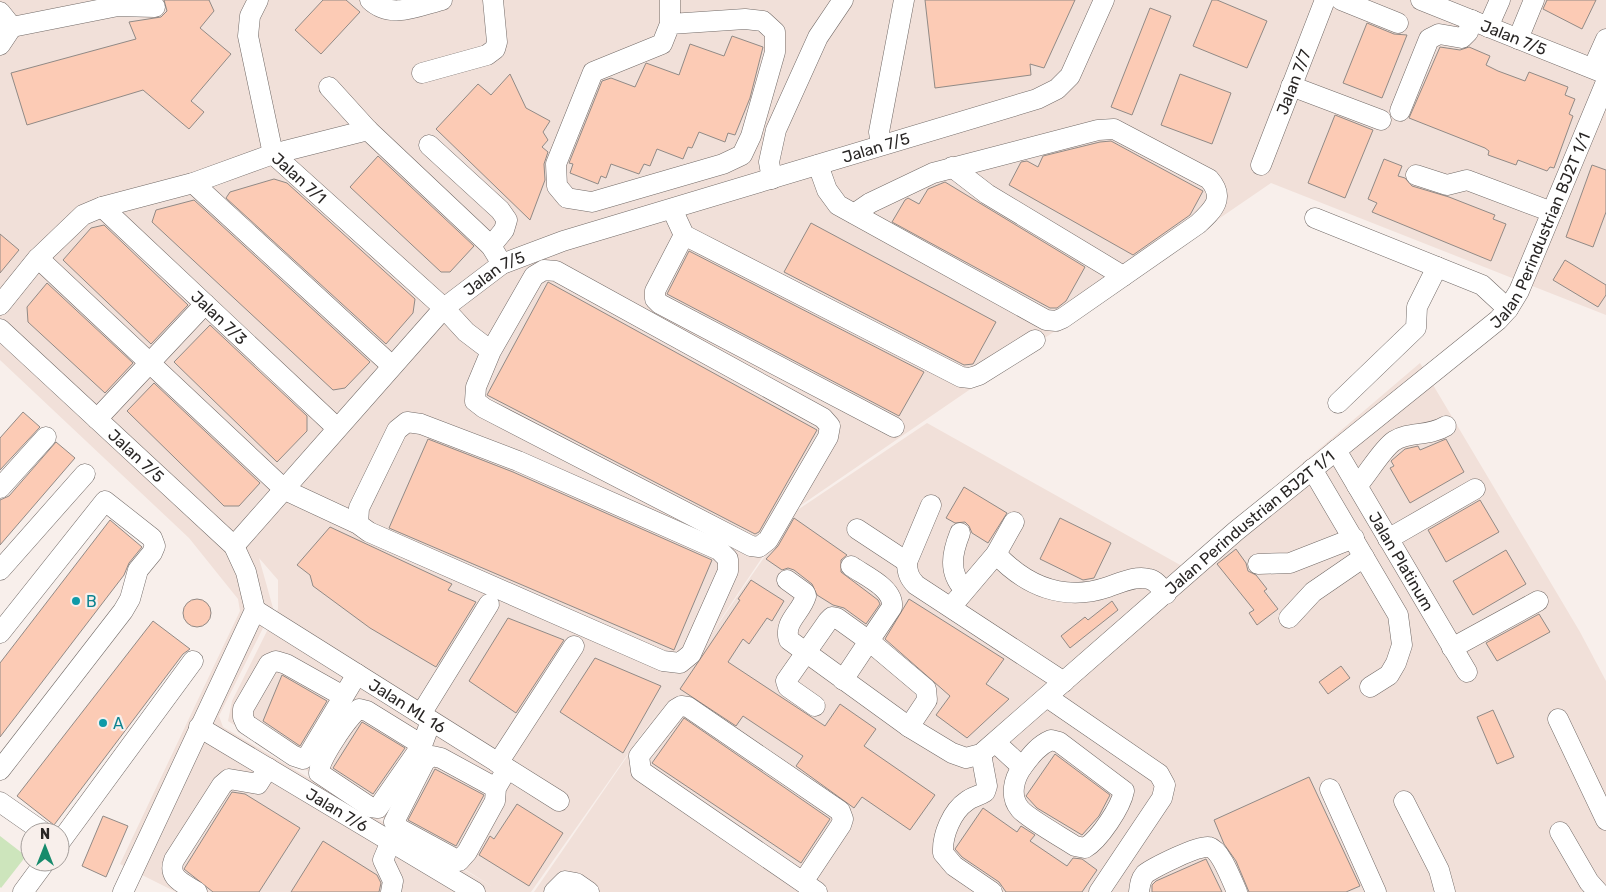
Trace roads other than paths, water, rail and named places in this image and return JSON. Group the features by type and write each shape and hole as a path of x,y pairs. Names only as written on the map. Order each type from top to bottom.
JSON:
{"street":[{"name":"Jalan 7/1","path":"258,0 250,16 248,36 273,154 444,308 466,332 492,351"},
{"path":"370,0 388,11 402,11 442,0"},
{"path":"422,73 487,55 495,50 497,42 493,0"},
{"path":"670,0 670,24 662,44 593,72 556,164 557,186 567,198 592,202 723,164 742,155 751,136 775,52 775,32 763,21 745,19 670,24"},
{"path":"772,179 769,162 776,130 818,37 843,0"},
{"path":"881,145 878,132 904,0"},
{"name":"Jalan 7/5","path":"0,329 234,546 285,490 391,365 444,308 502,264 533,251 1037,99 1057,89 1070,76 1104,0"},
{"name":"Jalan 7/7","path":"1261,165 1325,0"},
{"path":"1340,0 1398,23"},
{"name":"Jalan 7/5","path":"1421,0 1602,75"},
{"path":"1400,111 1429,39 1439,34 1462,38 1480,23 1500,0"},
{"path":"1518,39 1534,0"},
{"path":"0,45 6,19 118,6 155,7"},
{"name":"Jalan Perindustrian BJ2T 1/1","path":"988,749 1236,531 1498,320 1508,309 1519,291 1552,212 1602,75 1606,39"},
{"path":"1291,86 1381,120"},
{"path":"329,87 368,130 491,246 502,264"},
{"path":"818,165 827,190 838,205 854,214 1046,320 1056,321 1124,276 1211,212 1218,197 1217,188 1209,179 1114,129 1098,130 933,172 870,203 854,214"},
{"path":"0,305 38,258 83,215 102,207 193,183 273,154 368,130"},
{"path":"429,145 500,210 507,220 504,230 491,246"},
{"path":"952,167 987,194 1124,276"},
{"path":"1416,175 1447,185 1467,180 1552,212"},
{"path":"193,183 391,365"},
{"path":"616,195 624,223"},
{"name":"Jalan 7/3","path":"102,207 337,428"},
{"path":"672,209 684,235 961,377 970,378 979,375 1035,340"},
{"path":"1315,218 1482,285 1508,309"},
{"path":"684,235 655,291 655,300 894,427"},
{"path":"38,258 285,490 358,524 369,532 663,661 680,663 691,654 728,571 728,559 719,550 518,461 421,424 407,422 397,430 359,508 358,524"},
{"path":"1338,403 1416,328 1417,307 1437,267"},
{"path":"544,270 556,271 823,418 830,426 828,437 768,540 759,547 751,546 484,408 476,401 476,387 492,351 534,276 544,270"},
{"path":"97,419 205,304"},
{"path":"1357,486 1394,441 1409,436 1435,433 1446,426"},
{"path":"0,488 46,437"},
{"name":"Jalan Platinum","path":"1336,450 1467,672"},
{"path":"1312,468 1398,615 1401,638 1396,663 1389,675 1370,687"},
{"path":"0,570 85,474"},
{"path":"1388,539 1475,490"},
{"path":"0,633 105,501 152,538 155,546 152,553 138,570 130,599 123,610 0,770"},
{"path":"931,505 908,562 907,571 911,580 1064,682"},
{"path":"951,607 964,589 996,554 1014,522"},
{"path":"857,529 908,562"},
{"path":"960,533 953,551 953,568 957,581 964,589"},
{"path":"1258,564 1290,563 1354,538"},
{"path":"122,892 256,610 246,572 234,546"},
{"path":"996,554 1009,567 1029,582 1050,591 1073,593 1099,590 1134,579 1147,578 1154,581 1166,594"},
{"path":"1289,618 1313,592 1364,557"},
{"path":"843,680 892,607 889,593 851,566"},
{"path":"787,580 805,593 806,596 788,625 786,632 797,646 909,727 952,753 966,758 988,749"},
{"path":"1452,648 1538,601"},
{"path":"422,745 367,711 359,709 353,714 322,762 319,773 370,807 378,808 422,745 426,717 489,604"},
{"name":"Jalan ML 16","path":"256,610 559,801"},
{"path":"815,706 788,687 786,681 797,646 832,617 837,618 926,689 927,700 909,727"},
{"path":"496,788 441,758 432,756 425,762 394,822 400,829 459,861 467,852 495,801 496,788 503,766 574,646"},
{"path":"70,828 193,661"},
{"path":"343,696 286,664 276,661 269,664 243,709 242,717 246,724 294,756 303,759 309,754 357,674"},
{"path":"1047,697 1159,774 1165,786 1162,798 1099,892"},
{"path":"681,706 688,707 840,810 843,819 841,825 810,887 641,771 639,756 676,709 681,706"},
{"path":"1558,719 1606,820"},
{"name":"Jalan 7/6","path":"199,727 475,892"},
{"path":"1051,740 1059,742 1119,785 1124,791 1122,800 1093,844 1085,848 1075,846 1020,809 1013,794 1014,780 1022,767 1042,743 1051,740"},
{"path":"988,749 1022,767"},
{"path":"988,749 987,786 985,792 967,801 955,816 944,834 943,853 954,866 992,892"},
{"path":"196,892 173,876 170,869 174,860 222,786 229,779 258,784 268,768"},
{"path":"1330,789 1376,892"},
{"path":"1404,801 1439,870 1446,892"},
{"path":"0,802 29,822"},
{"path":"1560,832 1589,882 1598,892"},
{"path":"391,841 383,860 392,881 391,892"},
{"path":"1118,864 1140,887 1146,873 1198,847 1209,846 1218,853 1237,892"},
{"path":"23,892 38,872"},
{"path":"554,892 565,881 576,883 589,892"}],"place":[{"name":"B","path":"76,601"},
{"name":"A","path":"103,723"}]}
